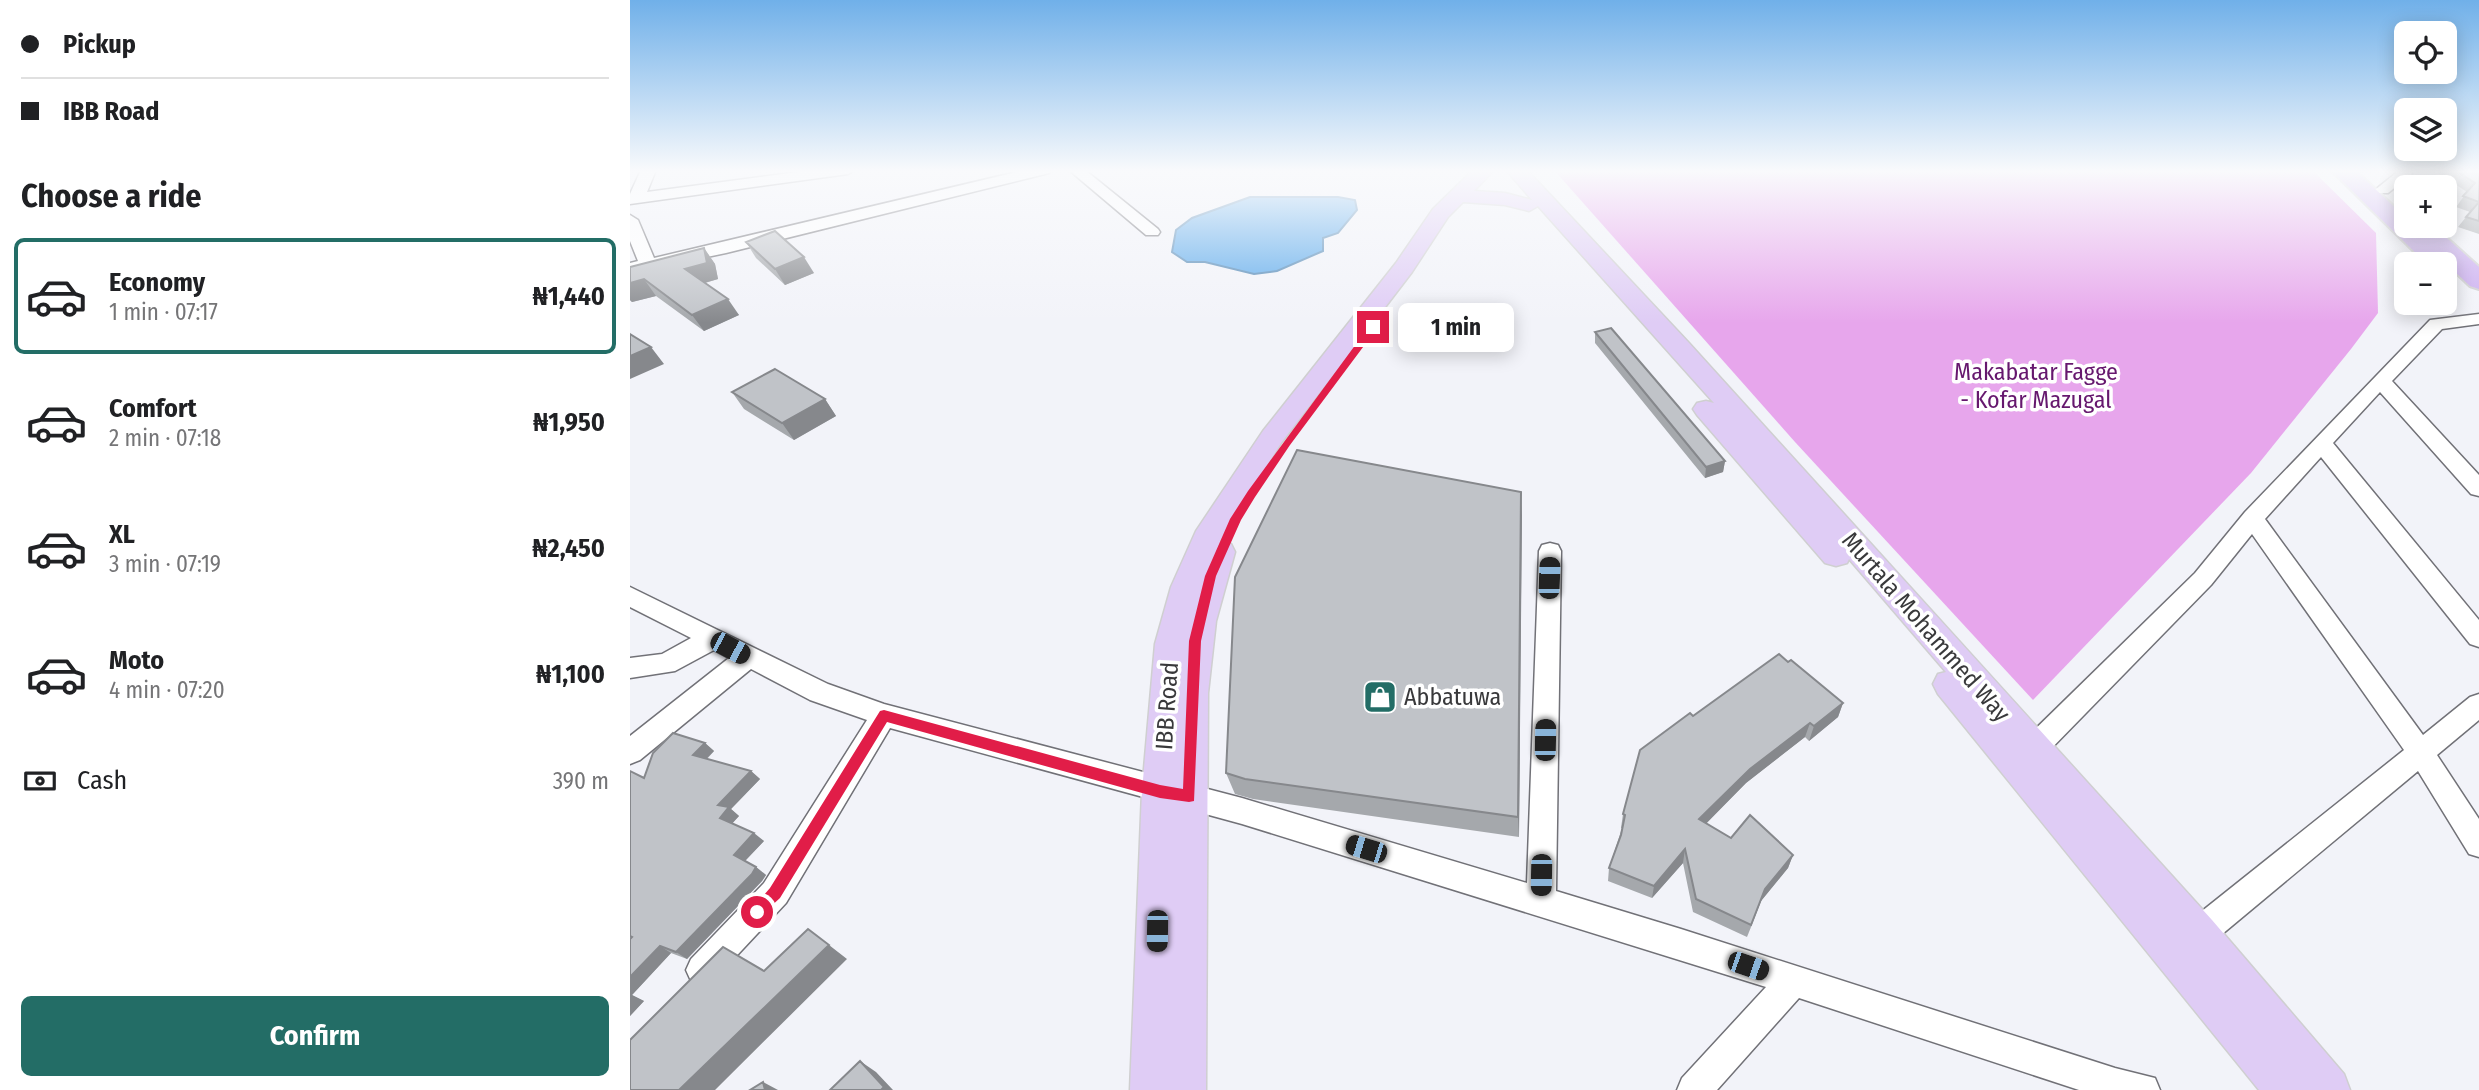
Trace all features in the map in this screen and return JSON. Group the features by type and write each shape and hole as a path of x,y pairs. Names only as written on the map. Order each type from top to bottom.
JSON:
{"highway":[{"path":"2396,221 2428,252"},
{"path":"2434,238 2479,281"},
{"path":"2457,280 2479,301"}],"main road":[{"name":"IBB Road","path":"1184,1090 1171,644 1186,587 1206,539 1272,438 1398,276 1435,221"},
{"name":"IBB Road","path":"1152,1090 1175,794 1195,641 1210,576 1236,519 1287,442 1411,278 1447,221"},
{"name":"Murtala Mohammed Way","path":"1544,221 2033,749 2198,934 2328,1090"},
{"name":"Murtala Mohammed Way","path":"1560,221 1785,482 2287,1090"}],"street":[{"path":"630,221 648,265"},
{"path":"630,268 840,221"},
{"path":"1138,221 1152,232"},
{"path":"2033,749 2203,579 2253,518 2436,324 2479,319"},
{"path":"2381,381 2479,489"},
{"path":"2322,444 2479,637"},
{"path":"2253,518 2421,752 2479,844"},
{"path":"1541,902 1550,551"},
{"path":"630,596 819,692 884,715 1175,794 1541,902 2103,1082 2143,1090"},
{"path":"630,668 666,664 712,639"},
{"path":"630,752 747,657"},
{"path":"2198,934 2479,705"},
{"path":"684,988 775,893 884,715"},
{"path":"1695,1090 1793,981"}],"green space":[{"name":"Makabatar Fagge - Kofar Mazugal","path":"1599,221 2364,221 2376,233 2378,313 2251,473 2033,700 1795,442"}],"water":[{"path":"1188,221 1348,221 1338,233 1323,238 1323,251 1277,271 1254,274 1205,262 1187,262 1172,252 1176,230"}],"building":[{"path":"775,231 804,257 775,269 746,242"},
{"path":"704,248 707,263 685,269 728,299 692,315 644,279 630,283 630,267"},
{"path":"1611,328 1725,461 1706,467 1595,332"},
{"path":"630,334 651,347 630,356"},
{"path":"775,369 825,399 782,423 732,392"},
{"name":"Abbatuwa","path":"1297,450 1521,492 1518,817 1245,779 1226,773 1235,577"},
{"path":"1779,654 1788,662 1791,660 1843,703 1814,726 1810,723 1750,769 1699,819 1731,838 1750,815 1793,855 1765,889 1751,925 1696,899 1685,849 1654,886 1609,868 1621,835 1623,814 1640,750 1690,713 1693,716"},
{"path":"673,733 705,743 693,755 751,771 718,805 729,807 720,818 754,833 734,855 756,867 676,952 660,946 630,977 630,771 644,778 653,753"},
{"path":"808,929 829,945 679,1090 630,1090 630,1040 723,947 764,971"},
{"path":"860,1061 884,1087 881,1090 830,1090"},
{"path":"763,1082 765,1090 750,1090"}],"place":[{"name":"Abbatuwa","path":"1380,697"}],"route":[{"path":"757,912 775,893 884,715 1160,792 1189,796 1195,641 1210,576 1236,519 1252,494 1287,442 1373,327"}]}
